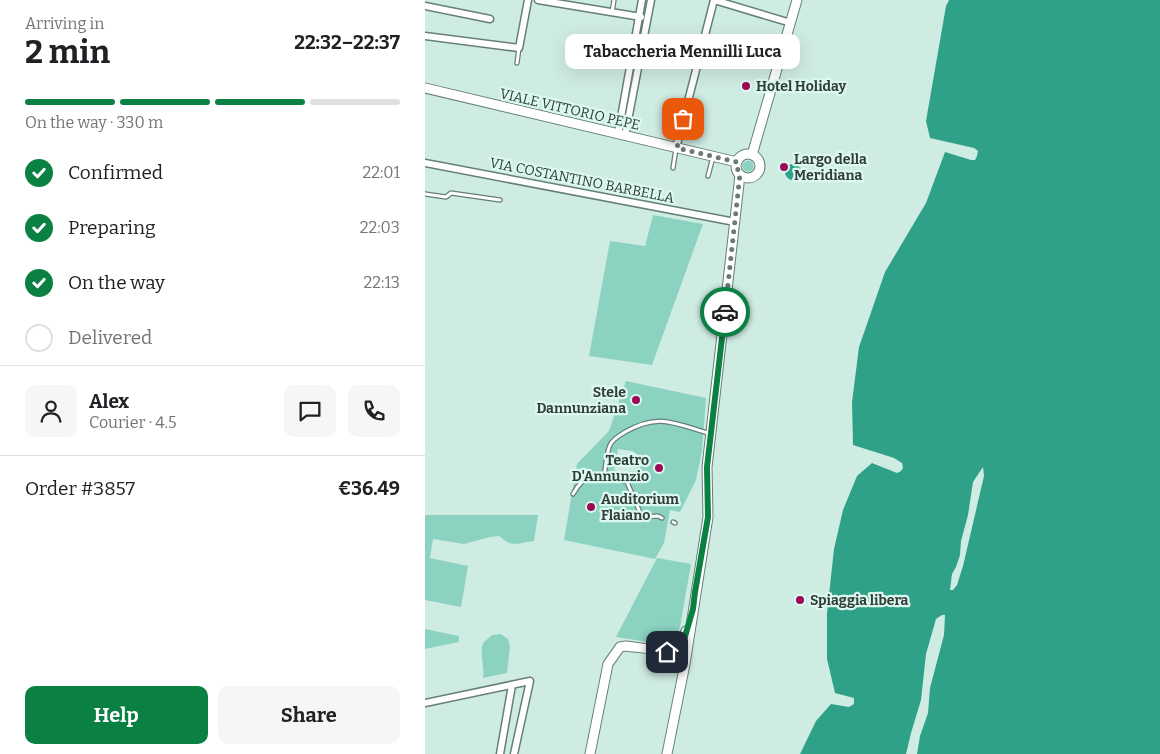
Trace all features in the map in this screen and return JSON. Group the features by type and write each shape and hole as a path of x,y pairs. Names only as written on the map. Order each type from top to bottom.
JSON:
{"street":[{"path":"425,36 519,48 528,0"},
{"path":"538,0 648,18"},
{"path":"621,135 642,0"},
{"path":"621,135 651,0"},
{"path":"677,148 714,0 791,23"},
{"path":"752,155 797,0"},
{"path":"425,6 490,19"},
{"name":"VIALE VITTORIO PEPE","path":"425,88 737,162"},
{"path":"667,754 683,674 708,517 707,467 740,174 737,162 743,156 752,155 757,158 759,163 758,173 749,178 740,174"},
{"name":"VIA COSTANTINO BARBELLA","path":"425,163 735,222"},
{"path":"667,652 679,646 684,640 693,609"},
{"path":"590,754 608,664 616,650 626,646 667,652 679,659 682,664 683,674"},
{"path":"425,703 530,681 514,754"},
{"path":"500,754 512,685"}],"lane":[{"path":"611,12 614,0"},
{"path":"517,63 519,48"},
{"path":"673,168 677,148"},
{"path":"708,176 713,157"},
{"path":"425,194 446,197 451,192 500,200"},
{"path":"604,476 610,444 620,435 637,425 645,422 663,421 677,423 711,434"},
{"path":"573,494 589,476 595,474 627,482 642,517 658,516 662,518"}],"shaded area":[{"path":"949,0 1160,0 1160,754 800,754 816,721 831,704 849,707 854,704 854,698 835,693 827,659 827,613 834,549 843,510 857,476 872,463 897,473 903,468 902,463 894,458 853,445 852,402 859,347 885,272 926,203 945,152 975,160 978,151 974,148 930,138 926,121 946,6"},
{"path":"748,160 754,166 748,172 742,166"},
{"path":"793,164 799,166 801,172 799,178 793,180 787,178 785,172 787,166"},
{"path":"653,215 703,224 652,365 589,356 610,241 645,246"},
{"path":"626,381 706,398 702,451 696,480 680,512 670,510 664,543 655,559 564,540 577,464 609,431","holes":["618,449 632,451 637,454 640,463 634,472 628,473 614,470"]},
{"path":"425,515 538,515 534,541 512,543 499,536 464,544 433,539 430,558 468,566 461,607 425,600"},
{"path":"657,558 691,564 680,627 675,641 667,645 616,637"},
{"path":"425,629 459,636 459,642 425,649"},
{"path":"501,634 508,639 510,646 507,673 483,678 483,643 492,635"}],"pier":[{"path":"983,467 984,476 963,566 957,585 953,590 950,590 952,574 960,555 973,482"},
{"path":"945,615 944,635 930,688 928,713 920,736 917,754 906,754 921,700 926,654 936,619"}],"way so far":[{"path":"683,119 677,148 737,162 740,174 725,312"}],"place":[{"name":"Hotel Holiday","path":"746,86"},
{"name":"Tabaccheria Mennilli Luca","path":"683,119"},
{"name":"Largo della Meridiana","path":"784,167"},
{"name":"Stele Dannunziana","path":"636,400"},
{"name":"Teatro D'Annunzio","path":"659,468"},
{"name":"Auditorium Flaiano","path":"591,507"},
{"name":"Spiaggia libera","path":"800,600"}],"route":[{"path":"667,652 679,646 684,640 693,609 708,517 707,467 725,312"}]}
